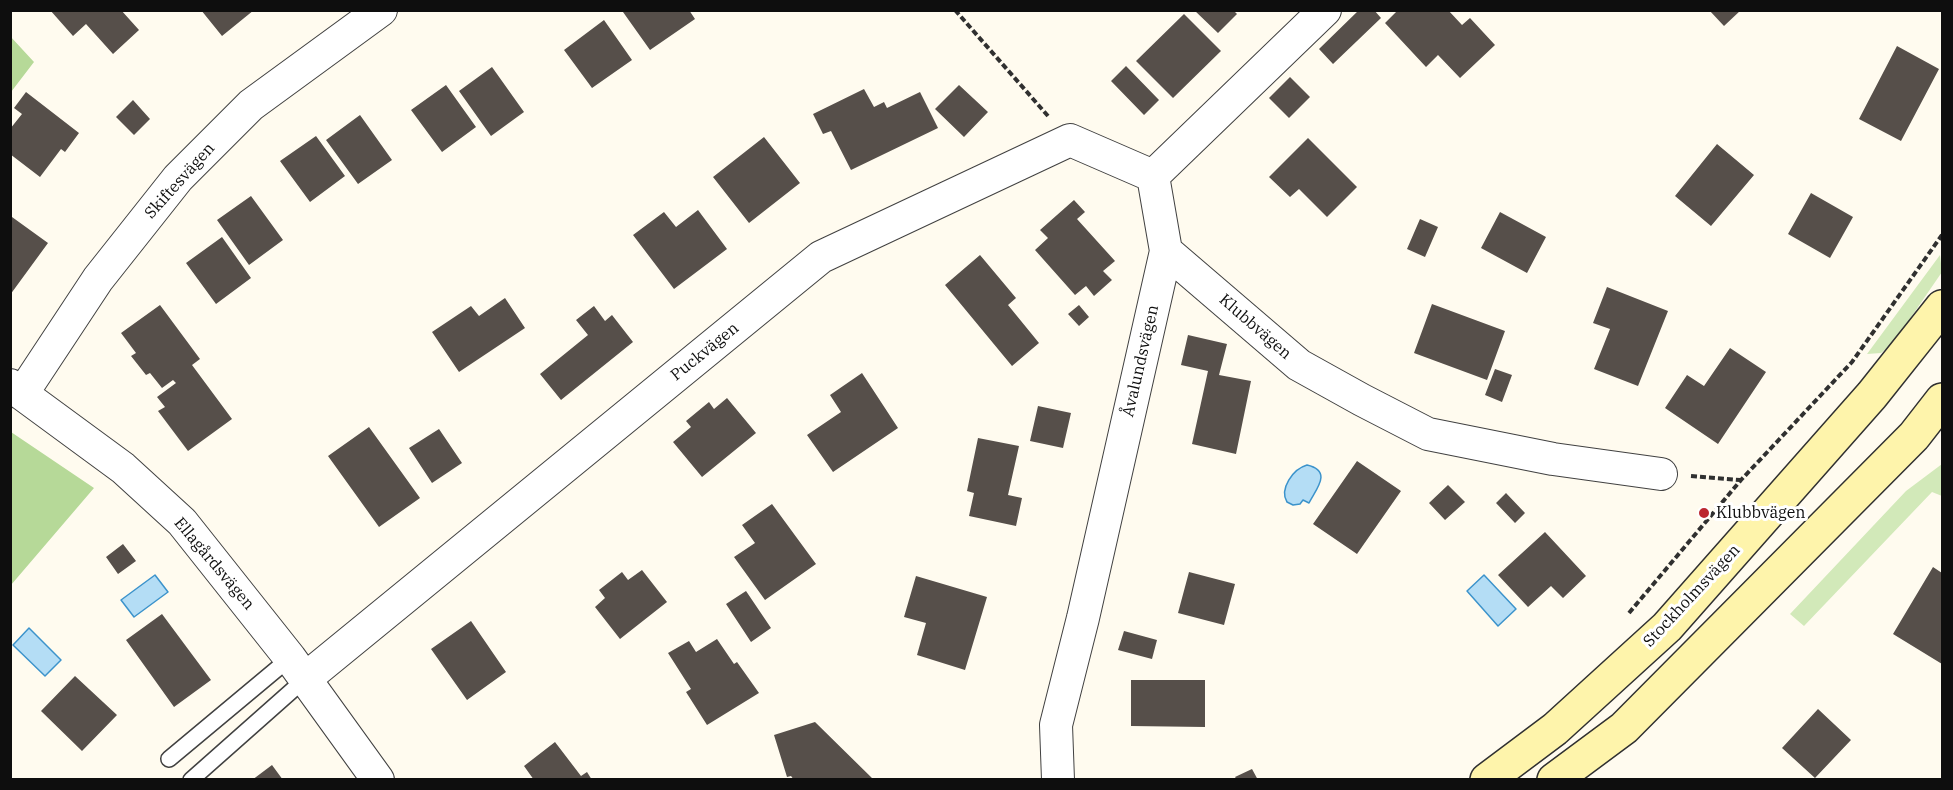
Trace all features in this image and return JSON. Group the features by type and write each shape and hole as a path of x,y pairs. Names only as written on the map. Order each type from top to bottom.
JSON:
{"main road":[{"name":"Stockholmsvägen","path":"1487,780 1555,729 1667,627 1872,395 1942,307"},
{"path":"1554,780 1624,728 1914,436 1942,400"}],"street":[{"name":"Skiftesvägen","path":"16,389 98,279 178,178 251,105 381,10"},
{"path":"1070,140 1154,176 1325,10"},
{"name":"Puckvägen","path":"298,669 821,257 1070,140"},
{"name":"Åvalundsvägen","path":"1058,780 1056,725 1083,618 1166,251 1154,176"},
{"name":"Klubbvägen","path":"1166,251 1299,365 1428,434 1553,459 1661,474"},
{"name":"Ellagårdsvägen","path":"16,389 123,468 182,522 298,669 378,780"}],"lane":[{"path":"169,759 298,669"},
{"path":"191,780 298,669"}],"path":[{"path":"956,10 1070,140"},
{"path":"1628,615 1741,480 1852,362 1942,235"},
{"path":"1661,474 1741,480"}],"green space":[{"path":"10,36 34,62 11,92 10,92"},
{"path":"1940,255 1942,272 1894,342 1881,353 1867,354"},
{"path":"11,432 94,488 11,585"},
{"path":"1942,464 1942,496 1932,492 1804,626 1790,614 1906,491"}],"water":[{"path":"1307,465 1319,472 1320,481 1309,503 1303,500 1300,504 1293,505 1287,502 1285,497 1286,486 1292,475"},
{"path":"155,575 168,592 134,617 121,600"},
{"path":"1484,575 1516,609 1498,626 1467,591"},
{"path":"29,628 61,660 45,676 13,645"}],"building":[{"path":"50,10 121,10 139,30 113,54 86,24 73,36"},
{"path":"201,10 254,10 222,36"},
{"path":"624,10 689,10 695,19 650,50 623,12"},
{"path":"1194,10 1233,10 1237,14 1218,33"},
{"path":"1359,10 1374,10 1381,18 1333,64 1319,49"},
{"path":"1398,10 1448,10 1462,25 1470,18 1495,45 1460,78 1438,55 1426,67 1385,23"},
{"path":"1709,10 1741,10 1724,26"},
{"path":"1184,14 1221,51 1173,98 1136,61"},
{"path":"604,20 632,60 592,88 564,50"},
{"path":"1897,46 1939,69 1901,141 1859,119"},
{"path":"1126,66 1159,100 1144,115 1111,81"},
{"path":"492,67 524,112 491,136 459,91"},
{"path":"1290,77 1310,97 1289,118 1269,98"},
{"path":"446,85 476,127 442,152 411,110"},
{"path":"959,85 988,112 964,137 935,109"},
{"path":"864,89 874,107 884,102 887,108 920,92 938,128 851,170 831,131 823,134 813,114"},
{"path":"26,92 79,133 65,152 61,149 40,177 10,154 10,129 22,114 14,108"},
{"path":"133,100 150,119 134,135 116,117"},
{"path":"360,115 392,160 358,184 326,140"},
{"path":"316,136 345,176 310,202 280,161"},
{"path":"764,137 800,183 749,223 713,177"},
{"path":"1308,138 1357,187 1327,217 1299,189 1290,197 1269,177"},
{"path":"1717,144 1754,175 1711,226 1675,196"},
{"path":"1811,193 1853,217 1830,258 1788,234"},
{"path":"251,196 283,240 249,265 217,220"},
{"path":"1074,200 1085,212 1077,219 1115,261 1103,271 1112,280 1094,296 1086,286 1075,295 1035,250 1048,238 1040,230"},
{"path":"698,210 727,249 674,289 633,235 664,212 676,227"},
{"path":"1500,212 1546,237 1527,273 1481,248"},
{"path":"12,217 48,243 10,295 10,219"},
{"path":"1420,219 1438,227 1425,257 1407,249"},
{"path":"222,237 251,278 216,304 186,263"},
{"path":"980,255 1016,298 1008,305 1039,343 1012,366 945,285"},
{"path":"1607,287 1668,311 1638,386 1594,369 1610,329 1593,323"},
{"path":"505,298 525,328 459,372 432,332 471,306 479,316"},
{"path":"1432,304 1505,331 1487,380 1414,353"},
{"path":"160,305 200,359 192,365 232,419 188,451 158,411 165,407 157,397 176,383 173,380 162,388 150,373 146,375 131,356 136,353 121,333"},
{"path":"1079,305 1089,317 1079,326 1068,314"},
{"path":"594,306 605,321 612,315 633,342 561,400 540,374 588,335 576,320"},
{"path":"1188,335 1227,344 1219,375 1251,381 1236,454 1192,444 1208,371 1181,365"},
{"path":"1730,348 1766,372 1718,444 1665,408 1687,375 1704,386"},
{"path":"1495,369 1512,375 1502,402 1485,395"},
{"path":"862,373 898,428 833,472 807,435 841,412 830,395"},
{"path":"727,398 756,433 702,477 673,442 691,427 686,421 709,402 714,409"},
{"path":"1038,406 1071,413 1063,448 1030,441"},
{"path":"369,427 420,498 379,527 328,456"},
{"path":"439,429 462,463 432,483 409,448"},
{"path":"978,438 1019,446 1008,495 1022,498 1016,526 969,516 974,493 967,491"},
{"path":"1357,461 1401,491 1357,554 1313,524"},
{"path":"1448,485 1465,502 1445,520 1429,503"},
{"path":"1506,493 1525,513 1515,523 1496,503"},
{"path":"772,504 816,564 765,600 734,557 755,543 742,525"},
{"path":"1545,532 1586,576 1563,598 1551,586 1528,607 1498,575"},
{"path":"123,544 136,561 118,574 106,557"},
{"path":"1933,567 1942,573 1942,664 1893,634"},
{"path":"642,570 667,602 620,639 595,607 605,598 599,590 622,572 628,580"},
{"path":"1189,572 1235,584 1224,625 1178,613"},
{"path":"916,576 987,597 965,670 917,655 926,623 904,617"},
{"path":"746,591 771,628 751,642 726,604"},
{"path":"162,614 211,680 174,707 126,640"},
{"path":"471,621 506,672 467,700 431,649"},
{"path":"1124,631 1157,640 1152,659 1118,650"},
{"path":"717,639 734,664 737,662 759,693 707,725 686,692 691,689 668,653 689,641 696,652"},
{"path":"75,676 117,715 82,751 41,711"},
{"path":"1131,680 1205,680 1205,727 1131,726"},
{"path":"1818,709 1851,740 1815,778 1782,748"},
{"path":"815,722 874,780 794,780 791,776 787,777 774,735"},
{"path":"555,742 581,776 587,772 592,780 534,780 524,766"},
{"path":"272,765 283,780 252,780"},
{"path":"1252,769 1258,780 1237,780 1235,777"}],"place":[{"name":"Klubbvägen","path":"1704,513"}]}
